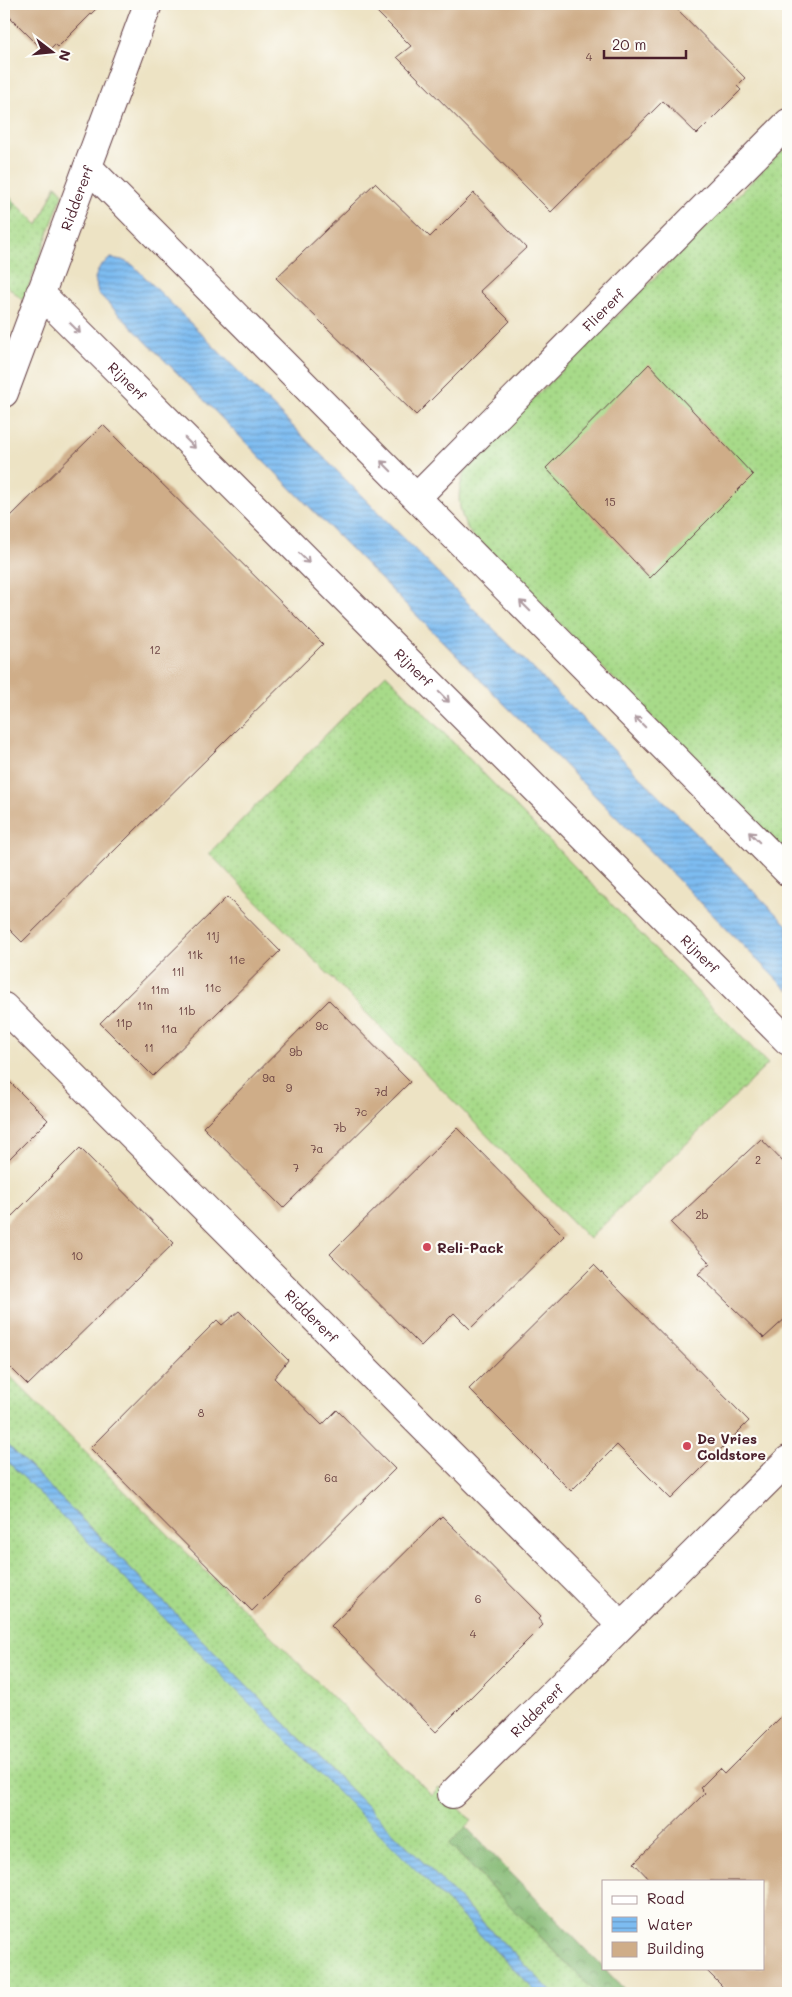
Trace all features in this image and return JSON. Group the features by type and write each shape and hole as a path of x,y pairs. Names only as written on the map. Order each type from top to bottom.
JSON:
{"street":[{"name":"Riddererf","path":"4,392 148,4"},
{"name":"Fliererf","path":"417,497 788,123"},
{"path":"88,167 788,872"},
{"name":"Rijnerf","path":"40,293 788,1041"},
{"name":"Riddererf","path":"4,1008 621,1626"},
{"name":"Riddererf","path":"452,1794 788,1460"}],"green space":[{"path":"788,145 788,854 472,536 462,517 459,498 462,480 471,461"},
{"path":"56,185 63,193 24,299 21,299 4,283 4,221 16,203 38,225"},
{"path":"4,191 16,203 4,221"},
{"path":"386,674 768,1064 589,1239 209,853"},
{"path":"4,1370 432,1795 439,1787 472,1821 449,1844 596,1993 553,1993 4,1441"},
{"path":"4,1458 431,1885 537,1993 4,1993"},
{"path":"466,1827 602,1966 602,1970 606,1970 628,1993 596,1993 449,1844"}],"water":[{"path":"111,258 133,265 788,926 788,991 98,293 95,278 100,266"},
{"path":"4,1441 553,1993 537,1993 4,1458"}],"building":[{"path":"4,4 101,4 58,47 55,44 46,53 4,11"},
{"path":"369,4 672,4 745,78 737,86 741,90 697,134 663,101 551,212 397,57 411,46"},
{"path":"375,183 430,237 474,193 526,248 480,291 510,321 416,415 276,278"},
{"path":"649,364 753,475 650,578 546,468"},
{"path":"103,425 323,644 22,942 4,924 4,531 9,518"},
{"path":"227,897 280,951 153,1076 100,1023"},
{"path":"329,1000 410,1082 283,1208 203,1127"},
{"path":"4,1076 48,1120 4,1164"},
{"path":"457,1128 564,1236 470,1329 454,1313 421,1346 330,1254"},
{"path":"761,1139 788,1167 788,1316 764,1338 698,1274 710,1263 671,1223"},
{"path":"80,1148 174,1243 28,1385 4,1361 4,1224"},
{"path":"594,1265 749,1421 671,1499 617,1445 571,1491 469,1389"},
{"path":"239,1311 288,1360 274,1378 322,1425 337,1410 395,1469 252,1611 90,1448 217,1320 222,1325"},
{"path":"442,1516 541,1616 538,1619 543,1625 436,1732 331,1626"},
{"path":"788,1710 788,1993 729,1993 706,1970 764,1970 764,1880 650,1880 634,1863 705,1793 700,1788 719,1769 724,1774"}],"place":[{"name":"Reli-Pack","path":"427,1247"},
{"name":"De Vries Coldstore","path":"687,1446"}]}
